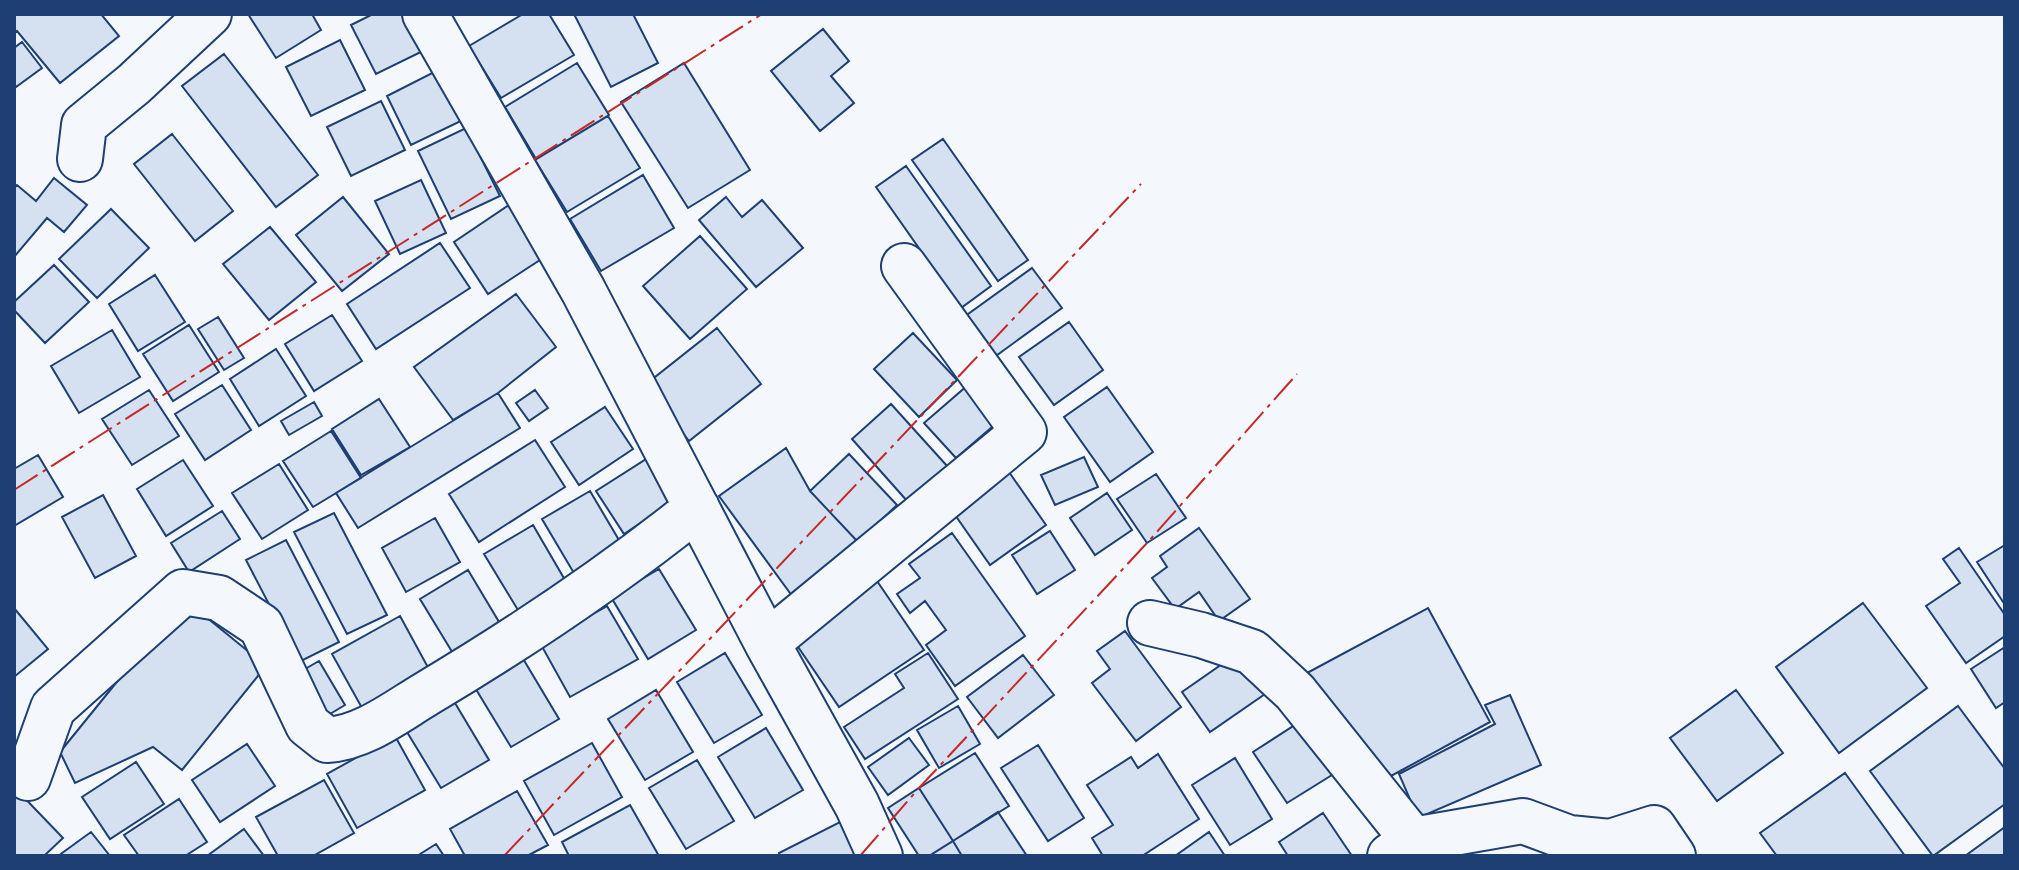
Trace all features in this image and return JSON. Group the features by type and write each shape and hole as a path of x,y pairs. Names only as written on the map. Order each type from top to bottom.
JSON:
{"street":[{"path":"80,159 84,125 134,84 209,14"},
{"path":"425,14 583,290 767,643 857,805 880,856"},
{"path":"767,643 1024,432 904,266"},
{"path":"28,778 53,708 183,592 219,598 261,626 308,725 327,740 342,739 374,725 535,626 638,555 697,508"},
{"path":"1150,623 1201,635 1252,652 1295,692 1401,848 1523,821 1569,838 1610,842 1654,828 1673,856"}],"building":[{"path":"14,14 101,14 119,36 60,83 17,31 14,34"},
{"path":"248,14 312,14 321,30 276,58"},
{"path":"373,14 412,14 429,48 376,74 351,25"},
{"path":"523,14 549,14 574,55 501,98 469,46"},
{"path":"574,14 633,14 658,63 611,87"},
{"path":"823,29 849,61 831,76 854,103 820,131 771,71"},
{"path":"340,40 365,90 311,116 286,67"},
{"path":"22,42 42,68 16,87 14,48"},
{"path":"224,54 318,175 276,207 182,86"},
{"path":"577,63 609,115 536,159 505,107"},
{"path":"684,63 750,170 688,208 621,102"},
{"path":"440,69 465,119 411,145 387,96"},
{"path":"381,101 405,150 351,176 327,127"},
{"path":"608,116 640,168 567,212 535,160"},
{"path":"466,128 500,196 451,219 418,151"},
{"path":"172,134 233,211 195,241 134,164"},
{"path":"943,139 1028,260 998,281 912,160"},
{"path":"906,166 991,286 961,308 876,187"},
{"path":"643,175 674,228 601,271 570,219"},
{"path":"54,178 87,205 64,232 47,218 14,257 14,188 17,185 36,201"},
{"path":"421,180 446,233 400,254 375,201"},
{"path":"343,197 389,254 342,291 296,235"},
{"path":"726,197 742,217 762,200 803,248 756,287 699,220"},
{"path":"509,205 543,258 488,294 454,242"},
{"path":"111,209 149,248 97,298 59,259"},
{"path":"270,227 316,282 269,320 223,264"},
{"path":"700,236 747,289 690,339 643,286"},
{"path":"440,243 470,288 376,349 347,304"},
{"path":"54,265 89,302 45,343 14,310 14,302"},
{"path":"1032,268 1062,308 993,358 964,317"},
{"path":"155,275 185,322 138,351 109,304"},
{"path":"516,294 556,347 498,393 453,420 414,367"},
{"path":"332,315 362,361 314,391 285,344"},
{"path":"218,317 244,358 224,370 198,329"},
{"path":"1069,322 1103,370 1054,405 1019,357"},
{"path":"189,325 219,372 173,401 143,354"},
{"path":"717,328 761,384 689,441 645,385"},
{"path":"112,330 140,377 79,413 51,366"},
{"path":"913,333 957,380 919,417 874,369"},
{"path":"276,349 306,396 259,426 230,379"},
{"path":"222,385 251,430 205,460 175,414"},
{"path":"968,385 999,421 956,458 924,423"},
{"path":"1107,387 1153,452 1110,482 1064,417"},
{"path":"149,390 179,436 132,465 102,419"},
{"path":"535,390 548,408 529,421 516,403"},
{"path":"498,393 520,428 358,528 336,493"},
{"path":"379,399 410,447 361,475 332,429"},
{"path":"314,402 322,416 289,435 281,421"},
{"path":"891,404 948,467 908,502 852,439"},
{"path":"605,407 633,449 579,485 551,442"},
{"path":"331,431 361,478 313,507 283,461"},
{"path":"535,440 565,487 479,542 449,494"},
{"path":"786,448 810,491 858,542 798,604 719,496"},
{"path":"849,454 897,505 858,542 810,491"},
{"path":"38,455 63,497 14,526 14,469"},
{"path":"651,456 678,498 624,534 596,491"},
{"path":"1084,457 1098,487 1055,505 1041,475"},
{"path":"183,460 213,506 166,536 137,489"},
{"path":"279,464 308,510 262,539 232,493"},
{"path":"1009,472 1046,525 990,565 953,512"},
{"path":"1156,474 1186,518 1147,543 1117,499"},
{"path":"590,491 626,552 578,580 542,519"},
{"path":"1107,493 1132,530 1095,555 1070,518"},
{"path":"103,495 136,556 95,578 62,517"},
{"path":"222,511 240,539 189,572 171,543"},
{"path":"334,513 387,615 347,634 294,532"},
{"path":"435,518 460,562 406,592 382,548"},
{"path":"533,525 569,587 521,615 484,554"},
{"path":"1199,528 1250,599 1219,621 1199,592 1175,609 1152,578 1167,567 1160,556"},
{"path":"1050,531 1075,570 1037,594 1012,555"},
{"path":"952,533 1025,636 955,686 926,645 946,630 925,601 910,613 897,594 920,578 909,564"},
{"path":"286,540 339,642 299,662 246,560"},
{"path":"2005,545 2005,605 1977,562"},
{"path":"1959,548 2005,615 2005,636 1966,663 1926,606 1960,583 1943,559"},
{"path":"659,569 696,630 648,659 611,597"},
{"path":"468,570 505,632 457,660 420,599"},
{"path":"875,578 924,650 839,707 790,635"},
{"path":"184,599 266,666 182,770 153,747 75,783 60,752"},
{"path":"1863,603 1927,688 1839,753 1776,667"},
{"path":"607,606 638,659 570,697 540,643"},
{"path":"14,608 48,649 14,677"},
{"path":"1428,608 1490,722 1391,776 1333,720 1307,673"},
{"path":"400,616 430,671 362,708 332,654"},
{"path":"1125,631 1181,707 1136,741 1092,683 1110,669 1097,651"},
{"path":"2005,647 2005,702 1996,708 1971,669"},
{"path":"725,653 762,715 714,743 677,682"},
{"path":"928,653 958,699 865,759 844,727 904,688 895,674"},
{"path":"1238,653 1265,694 1210,732 1182,692"},
{"path":"1023,655 1054,695 998,738 967,697"},
{"path":"522,657 559,719 511,747 474,686"},
{"path":"319,661 345,705 325,717 298,673"},
{"path":"656,690 693,752 645,780 608,719"},
{"path":"1736,690 1783,753 1717,801 1670,738"},
{"path":"1510,695 1541,765 1418,818 1399,774 1495,724 1485,705"},
{"path":"452,698 489,760 441,788 404,727"},
{"path":"958,706 980,744 939,768 917,730"},
{"path":"1958,706 2005,769 2005,804 1933,856 1870,771"},
{"path":"1298,723 1332,775 1287,803 1253,752"},
{"path":"766,728 803,790 755,818 718,757"},
{"path":"395,736 425,790 357,828 327,774"},
{"path":"909,738 929,765 888,795 868,767"},
{"path":"592,743 622,797 554,835 524,781"},
{"path":"247,744 275,786 220,822 192,780"},
{"path":"1038,745 1084,818 1048,841 1001,768"},
{"path":"975,753 1009,806 953,841 919,788"},
{"path":"1158,754 1199,819 1142,856 1103,856 1092,838 1113,825 1087,785 1131,757 1138,768"},
{"path":"1235,758 1272,819 1230,845 1192,785"},
{"path":"697,760 734,821 686,849 649,788"},
{"path":"136,762 164,804 110,839 82,797"},
{"path":"1845,773 1905,856 1777,856 1760,833"},
{"path":"324,780 354,833 313,856 278,856 256,817"},
{"path":"14,787 63,838 44,856 14,856"},
{"path":"919,788 953,841 929,856 919,856 888,808"},
{"path":"517,791 548,845 527,856 465,856 450,829"},
{"path":"179,799 207,842 185,856 139,856 124,835"},
{"path":"630,805 659,856 569,856 562,842"},
{"path":"998,812 1027,856 962,856 953,841"},
{"path":"1323,813 1352,856 1288,856 1279,842"},
{"path":"840,822 858,856 780,856 779,853"},
{"path":"2005,827 2005,856 1965,856"},
{"path":"244,829 264,856 207,856"},
{"path":"91,832 110,856 58,856"},
{"path":"1209,832 1225,856 1175,856"},
{"path":"953,841 962,856 929,856"},
{"path":"436,844 444,856 417,856"}],"power":[{"path":"14,490 762,14"},
{"path":"504,856 1141,184"},
{"path":"860,856 1297,374"}]}
